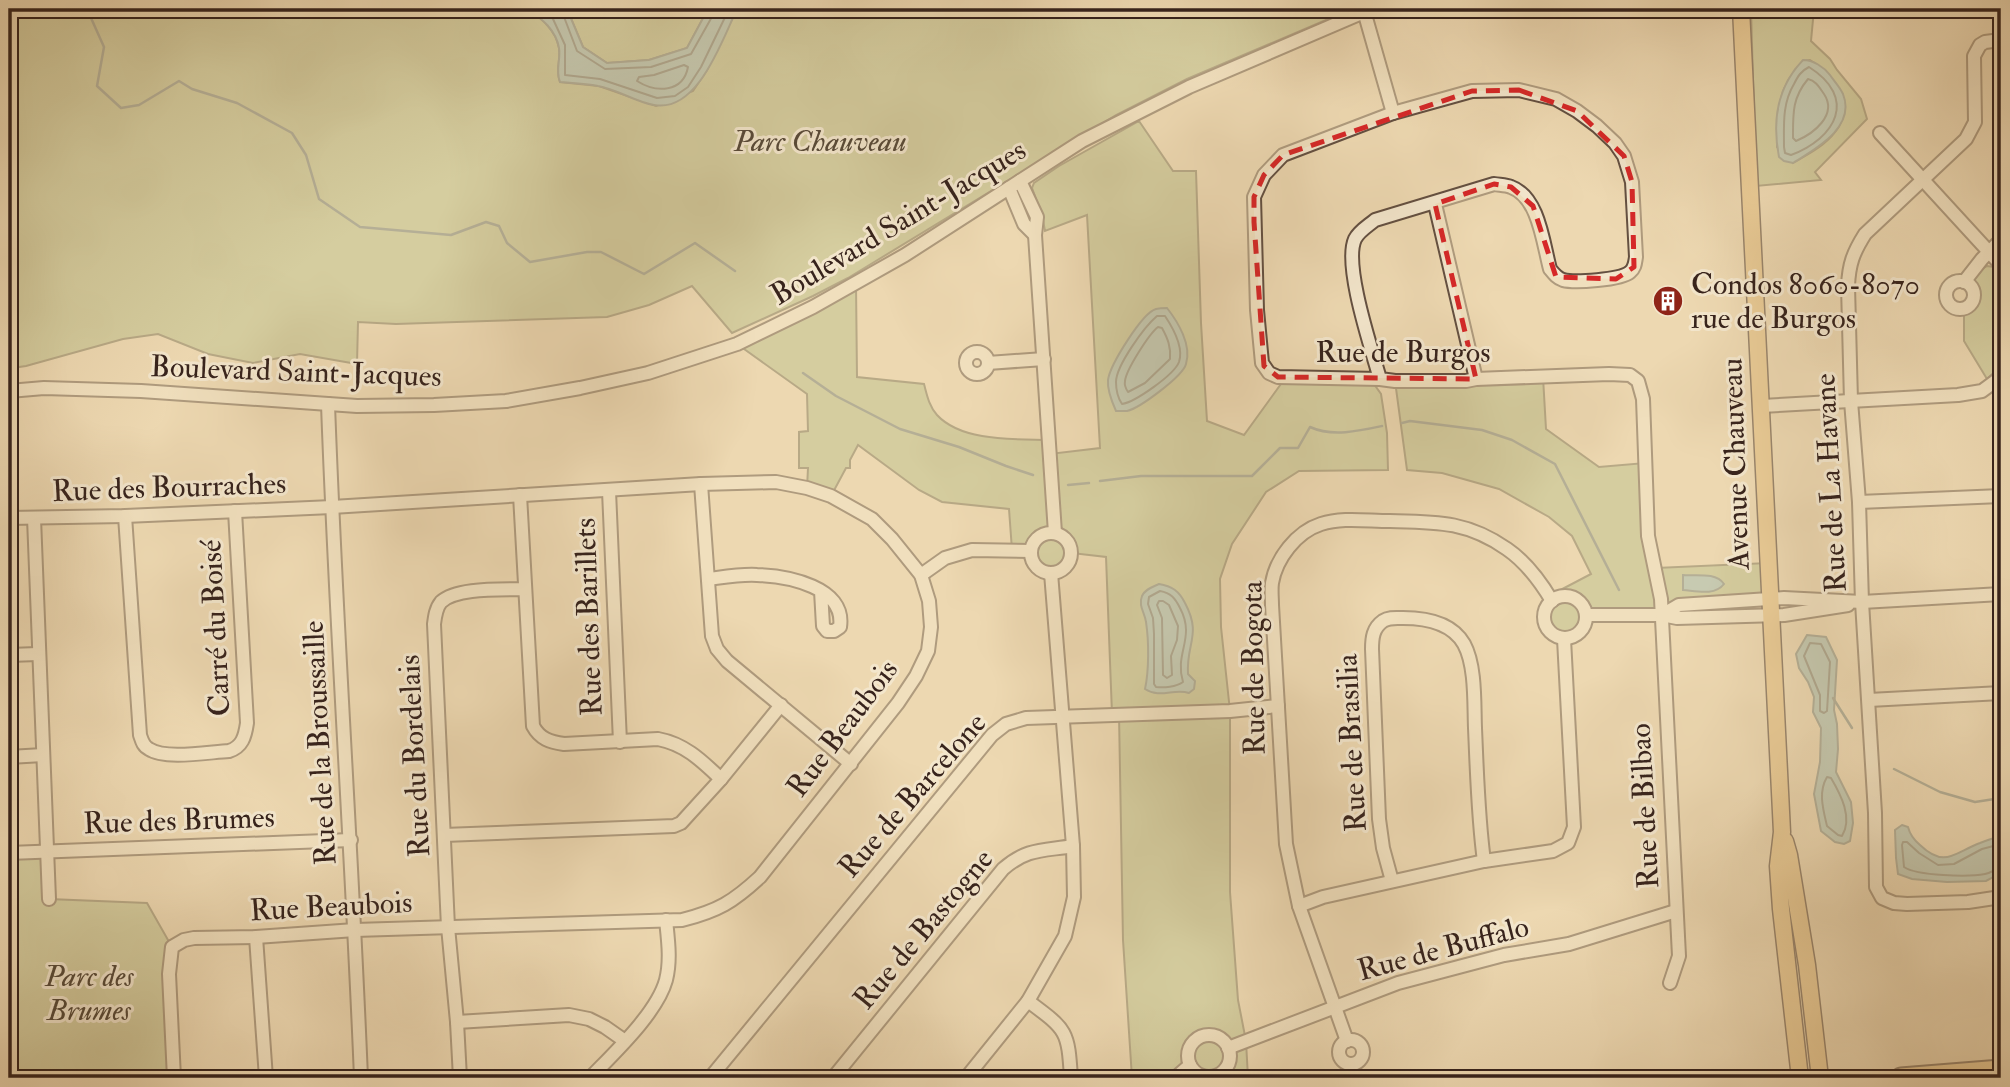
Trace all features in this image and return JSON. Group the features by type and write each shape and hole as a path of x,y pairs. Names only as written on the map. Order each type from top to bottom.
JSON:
{"highway":[{"path":"1901,1078 2001,1070"}],"main road":[{"name":"Avenue Chauveau","path":"1741,9 1762,406 1777,599 1781,909 1800,1078"},
{"name":"Avenue Chauveau","path":"1782,832 1789,855 1807,965 1820,1078"}],"street":[{"path":"1368,10 1393,113"},
{"name":"Boulevard Saint-Jacques","path":"9,390 44,388 141,391 356,406 408,405 506,401 580,388 660,369 737,344 824,301 905,255 1082,141 1189,87 1368,10"},
{"name":"Rue de La Havane","path":"2001,40 1985,42 1974,56 1976,110 1971,132 1865,234 1854,250 1848,286 1851,401 1859,502 1875,813 1876,887 1882,898 1894,903 1968,902 2001,897"},
{"name":"Rue de Burgos","path":"1435,204 1494,184 1511,187 1533,205 1550,269 1556,277 1564,281 1616,279 1628,275 1634,267 1636,257 1632,182 1624,156 1615,143 1577,111 1556,99 1519,90 1472,91 1393,113 1283,155 1264,175 1254,197 1262,363 1269,373 1278,377 1395,381 1630,375 1638,382 1643,399 1648,536 1659,589 1662,620"},
{"path":"1880,133 2001,265"},
{"path":"1014,185 1024,224 1035,234 1055,533"},
{"path":"1380,379 1359,299 1352,261 1354,240 1375,220 1435,204 1476,379"},
{"path":"1964,282 1988,251 2001,240"},
{"path":"988,363 1044,359"},
{"path":"1762,406 1968,394 1982,391 2001,377"},
{"name":"Rue de la Broussaille","path":"328,404 361,1078"},
{"name":"Rue Beaubois","path":"174,1078 169,974 172,947 184,940 448,926 682,920 720,908 740,896 760,877 898,703 928,651 932,627 929,601 921,575 872,519 831,496 807,488 776,482 701,484 332,508"},
{"path":"701,484 712,636 717,649 727,661 850,764"},
{"name":"Rue des Barillets","path":"610,491 620,742"},
{"path":"520,495 533,726 537,734 564,744 659,739 670,741 682,746 721,779"},
{"path":"1859,502 2001,496"},
{"name":"Rue des Bourraches","path":"9,518 332,508"},
{"name":"Carré du Boisé","path":"125,516 140,735 143,744 164,755 229,751 235,749 245,735 247,723 235,511"},
{"path":"34,518 49,899"},
{"name":"Rue de Bogota","path":"1347,1041 1299,906 1286,844 1272,584 1278,565 1288,547 1320,524 1344,520 1456,524 1507,549 1538,579 1552,601"},
{"path":"1046,533 1055,533 1069,542 1072,553 1067,566 1059,572 1041,571 1033,562 1031,551 1037,538 1046,533"},
{"path":"921,575 945,558 972,550 1031,551"},
{"path":"966,1078 1028,1001 1065,936 1071,917 1074,897 1073,846 1051,573"},
{"path":"708,579 758,575 798,581 821,591"},
{"name":"Rue du Bordelais","path":"460,1078 448,926 434,624 441,603 450,597 466,592 524,589"},
{"path":"1662,620 1679,605 1777,599 1862,601 2001,594"},
{"path":"1564,596 1576,598 1587,615 1586,624 1572,638 1564,639 1550,633 1545,622 1545,609 1552,601 1564,596"},
{"path":"1587,615 1662,620 1777,616 1841,607 1862,601"},
{"name":"Rue de Brasilia","path":"1392,881 1383,848 1380,819 1371,649 1375,630 1387,618 1423,618 1457,634 1464,645 1473,682 1484,861"},
{"name":"Rue de Bilbao","path":"1662,620 1679,956 1670,983"},
{"path":"1299,906 1323,897 1484,861 1553,851 1567,842 1574,827 1564,639"},
{"path":"9,655 38,654"},
{"path":"1869,700 2001,693"},
{"path":"444,835 674,826 688,818 781,705"},
{"name":"Rue de Barcelone","path":"710,1078 992,735 1006,724 1026,718 1230,711 1278,706"},
{"path":"9,757 43,755"},
{"name":"Rue des Brumes","path":"9,853 351,840"},
{"name":"Rue de Bastogne","path":"833,1078 1003,869 1026,853 1073,846"},
{"name":"Rue de Buffalo","path":"1228,1048 1398,983 1504,955 1569,944 1676,911"},
{"path":"590,1078 625,1041 659,998 666,979 669,952 666,920"},
{"path":"256,937 266,1078"},
{"path":"1028,1001 1052,1019 1066,1037 1070,1078"},
{"path":"457,1022 569,1015 589,1019 625,1041"},
{"path":"1200,1037 1219,1037 1228,1048 1229,1061 1220,1073 1200,1075 1190,1065 1188,1052 1194,1040 1200,1037"},
{"path":"1175,1078 1190,1065"}],"highlighted area":[{"path":"1519,90 1577,111 1624,156 1632,182 1634,267 1616,279 1556,277 1533,206 1511,187 1494,184 1435,204 1476,379 1278,377 1264,366 1254,197 1264,175 1283,155 1472,91"}],"green space":[{"path":"9,9 528,9 552,30 555,36 559,48 560,82 599,86 656,106 693,91 707,70 737,9 1325,9 1326,20 1187,79 1116,115 848,278 732,333 692,286 649,305 607,317 396,324 358,322 357,364 300,354 253,363 208,354 158,334 123,339 12,368 9,342"},
{"name":"Parc Chauveau","path":"567,9 708,9 687,48 649,60 607,63 583,47"},
{"path":"1751,9 1814,9 1811,41 1830,59 1861,99 1867,119 1815,172 1821,180 1756,186","holes":["1810,60 1832,78 1843,100 1841,123 1822,145 1793,163 1777,147 1783,91 1803,61"]},
{"path":"1139,121 1173,171 1196,171 1207,421 1244,435 1286,377 1371,380 1381,394 1387,433 1388,470 1299,471 1266,492 1232,544 1220,579 1221,627 1230,711 1230,892 1238,1000 1246,1041 1248,1078 1132,1078 1123,940 1119,714 1112,714 1106,557 1072,553 1069,563 1060,571 1050,573 1040,570 1033,562 1031,551 1012,550 1009,509 942,502 919,490 858,445 850,460 850,468 846,468 831,496 807,488 808,468 799,468 799,432 808,431 807,394 737,344 856,284 857,377 924,384 930,404 937,415 948,424 974,435 1049,440 1050,454 1100,448 1087,215 1045,231 1032,188 1034,183 1059,166"},
{"path":"1994,267 2001,274 2001,366 1987,379 1964,341 1964,313 1973,309 1978,300 1972,281 1981,269"},
{"path":"1543,377 1546,429 1599,467 1645,463 1656,568 1768,563 1769,599 1658,607 1662,615 1586,611 1574,598 1549,596 1591,574 1572,536 1549,517 1499,489 1442,473 1407,470 1395,381"},
{"path":"1564,601 1575,606 1580,617 1575,628 1564,633 1553,628 1548,617 1553,606"},
{"name":"Parc des Brumes","path":"48,850 49,899 147,903 172,947 174,1078 9,1078 9,853"}],"water":[{"path":"528,9 567,9 583,47 607,63 649,60 687,48 708,9 737,9 716,55 696,86 683,98 670,104 654,105 605,88 560,82 559,48 555,36 543,21"},
{"path":"1803,60 1828,72 1842,91 1846,106 1844,117 1832,135 1793,163 1779,157 1777,118 1787,81"},
{"path":"1167,308 1186,342 1186,364 1177,376 1151,398 1133,409 1116,411 1108,384 1114,363 1143,320 1156,309"},
{"path":"1683,575 1711,576 1724,584 1710,591 1683,590"},
{"path":"1159,584 1178,592 1190,614 1193,631 1188,674 1195,681 1194,689 1189,693 1156,693 1145,689 1148,638 1141,600 1149,588"},
{"path":"1807,635 1826,637 1837,660 1834,710 1838,749 1836,772 1851,802 1853,823 1850,841 1844,844 1835,842 1821,831 1814,794 1820,762 1821,728 1813,712 1814,697 1799,668 1796,654"},
{"path":"1902,825 1908,827 1914,839 1929,852 1943,857 2001,836 2001,873 1986,881 1947,882 1912,879 1898,874 1895,830"}],"waterway":[{"path":"87,9 104,47 97,86 121,108 139,105 179,81 192,89 237,103 292,133 306,155 319,199 360,227 451,235 486,222 499,226 507,243 530,262 601,252 644,274 695,243 735,271"},
{"path":"803,373 836,396 900,429 959,447 1033,475"},
{"path":"1402,423 1410,421 1482,430 1512,440 1555,464 1619,590"},
{"path":"1100,481 1141,476 1252,476 1280,448 1298,448 1310,427 1336,432 1382,426"},
{"path":"1068,485 1089,483"},
{"path":"1833,698 1852,728"},
{"path":"1894,769 1940,792 1975,802 2001,798"}],"place":[{"name":"Condos 8060-8070 rue de Burgos","path":"1668,301"}]}
